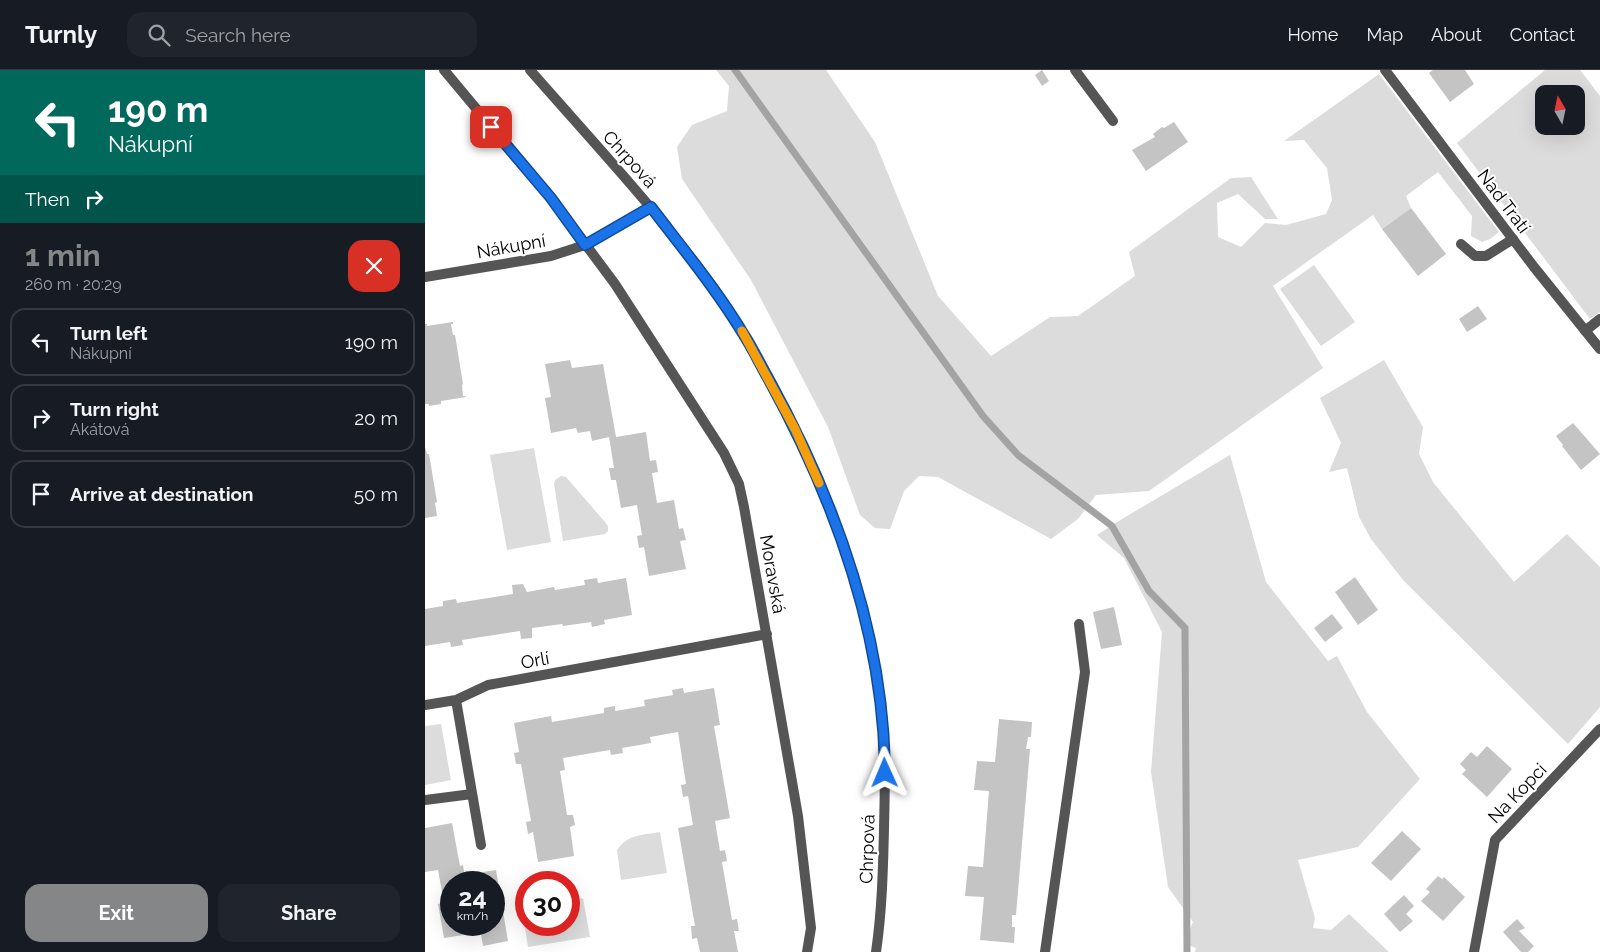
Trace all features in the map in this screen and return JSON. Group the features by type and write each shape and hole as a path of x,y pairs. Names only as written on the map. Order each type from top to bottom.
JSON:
{"street":[{"name":"Moravská","path":"444,70 551,198 615,284 709,428 732,467 739,484 745,507 798,816 811,928 807,952"},
{"name":"Chrpová","path":"530,70 651,207 715,290 745,336 795,429 826,500 854,582 868,633 881,704 885,745 882,904 876,952"},
{"path":"1075,70 1113,121"},
{"name":"Nad Tratí","path":"1385,70 1513,239 1600,349"},
{"name":"Nákupní","path":"425,277 551,256 585,245 651,207"},
{"path":"1461,244 1475,256 1486,256 1513,239"},
{"path":"1585,331 1600,319"},
{"path":"1045,952 1085,672 1079,624"},
{"name":"Orlí","path":"456,700 488,685 767,634"},
{"path":"425,705 456,700 481,846"},
{"name":"Na Kopci","path":"1474,952 1495,840 1600,729"},
{"path":"425,800 472,794"}],"shaded area":[{"path":"716,70 826,70 875,142 938,296 991,356 1050,317 1078,316 1135,276 1129,252 1231,178 1251,177 1278,219 1265,219 1238,194 1217,203 1218,237 1241,247 1265,223 1286,225 1326,214 1332,200 1327,168 1304,140 1284,141 1379,74 1499,232 1482,242 1471,236 1472,216 1438,172 1406,196 1411,208 1382,229 1373,215 1273,286 1323,368 1149,491 1096,495 1078,519 1051,539 938,477 919,476 904,491 890,529 875,528 860,515 828,427 751,280 682,179 677,147 692,125 727,111 729,86"},
{"path":"1545,70 1580,70 1600,96 1600,312 1590,319 1457,143"},
{"path":"1314,265 1355,322 1321,346 1280,289"},
{"path":"1384,360 1423,427 1419,454 1433,482 1514,582 1567,534 1600,567 1600,707 1568,744 1403,580 1371,539 1359,517 1347,468 1329,472 1341,443 1320,398"},
{"path":"534,448 551,542 507,550 490,455"},
{"path":"1230,455 1266,582 1328,661 1337,656 1367,712 1420,779 1358,847 1298,860 1315,918 1313,928 1331,930 1349,914 1389,952 1195,952 1196,948 1184,944 1193,922 1168,887 1151,772 1162,632 1124,558 1097,535"},
{"path":"561,476 566,477 605,522 608,526 608,531 605,534 563,541 554,484 555,480"},
{"path":"441,724 451,780 425,785 425,726"},
{"path":"660,832 667,873 621,880 617,850 621,845 631,838"},
{"path":"583,898 590,937 528,947 526,936 580,936 580,899"}],"building":[{"path":"1042,70 1049,81 1042,86 1035,75"},
{"path":"1433,70 1465,70 1474,84 1450,102 1429,73"},
{"path":"1174,122 1188,142 1146,171 1132,150 1155,137 1153,134 1162,127 1164,128"},
{"path":"1411,208 1446,254 1418,276 1382,229"},
{"path":"1478,306 1487,319 1467,332 1459,319"},
{"path":"453,322 451,324 453,335 455,335 463,384 463,396 466,397 441,401 441,404 429,406 429,404 425,404 425,324 427,326"},
{"path":"570,360 572,368 603,364 616,437 646,432 650,461 656,460 658,472 652,473 657,503 674,500 679,529 683,528 686,540 680,541 686,569 649,576 644,547 639,548 637,536 642,535 637,505 621,508 616,480 611,480 609,468 614,468 609,437 592,441 590,431 578,433 576,428 551,433 545,398 551,397 545,364"},
{"path":"1573,423 1600,454 1581,470 1556,436"},
{"path":"425,447 427,454 429,454 437,502 435,503 437,516 425,518"},
{"path":"1355,577 1378,610 1358,625 1335,592"},
{"path":"597,578 598,583 626,578 632,615 604,620 605,624 592,627 591,622 532,628 532,638 521,639 520,631 462,640 463,645 451,647 450,642 425,646 425,609 443,606 443,601 456,599 457,603 513,594 512,585 523,584 527,592 554,587 555,590 585,585 584,580"},
{"path":"1114,607 1122,645 1101,649 1093,612"},
{"path":"1332,614 1343,628 1325,642 1314,628"},
{"path":"683,688 684,693 714,688 720,725 714,726 730,818 715,821 720,851 725,850 727,861 722,862 732,920 737,919 739,931 734,931 738,952 700,952 697,938 692,939 691,926 695,926 678,828 693,825 688,796 683,797 681,785 686,784 678,732 650,737 651,743 622,748 623,753 611,755 610,750 563,758 565,770 560,771 567,815 573,815 575,825 570,827 574,856 538,862 533,832 528,834 526,822 531,821 521,764 516,764 514,753 519,752 514,723 551,716 552,722 604,713 604,708 615,706 615,711 645,706 644,700 673,695 672,690"},
{"path":"999,719 1032,722 1031,737 1028,737 1026,749 1030,749 1016,915 1012,915 1012,927 1015,927 1014,943 980,940 984,897 965,896 968,866 983,867 989,791 974,790 977,761 995,762"},
{"path":"1487,746 1512,769 1487,797 1462,774 1466,770 1460,764 1471,752 1477,757"},
{"path":"452,823 460,866 463,865 464,871 440,871 440,881 438,870 425,872 425,828"},
{"path":"1402,831 1421,849 1391,881 1371,863"},
{"path":"1438,876 1442,879 1444,877 1465,897 1443,921 1421,901 1430,892 1426,889"},
{"path":"1404,895 1414,906 1406,914 1413,921 1400,932 1384,914"},
{"path":"1517,919 1525,928 1519,931 1534,946 1528,952 1521,952 1503,932"},
{"path":"505,923 508,941 483,946 481,936 505,936"}],"waterway":[{"path":"735,70 983,416 1018,455 1112,526 1149,591 1185,628 1187,952"}],"slow traffic":[{"path":"742,331 795,429 819,483"}],"route":[{"path":"491,127 551,198 585,245 651,207 715,290 745,336 795,429 826,500 847,558 875,665 885,745 885,773"}]}
